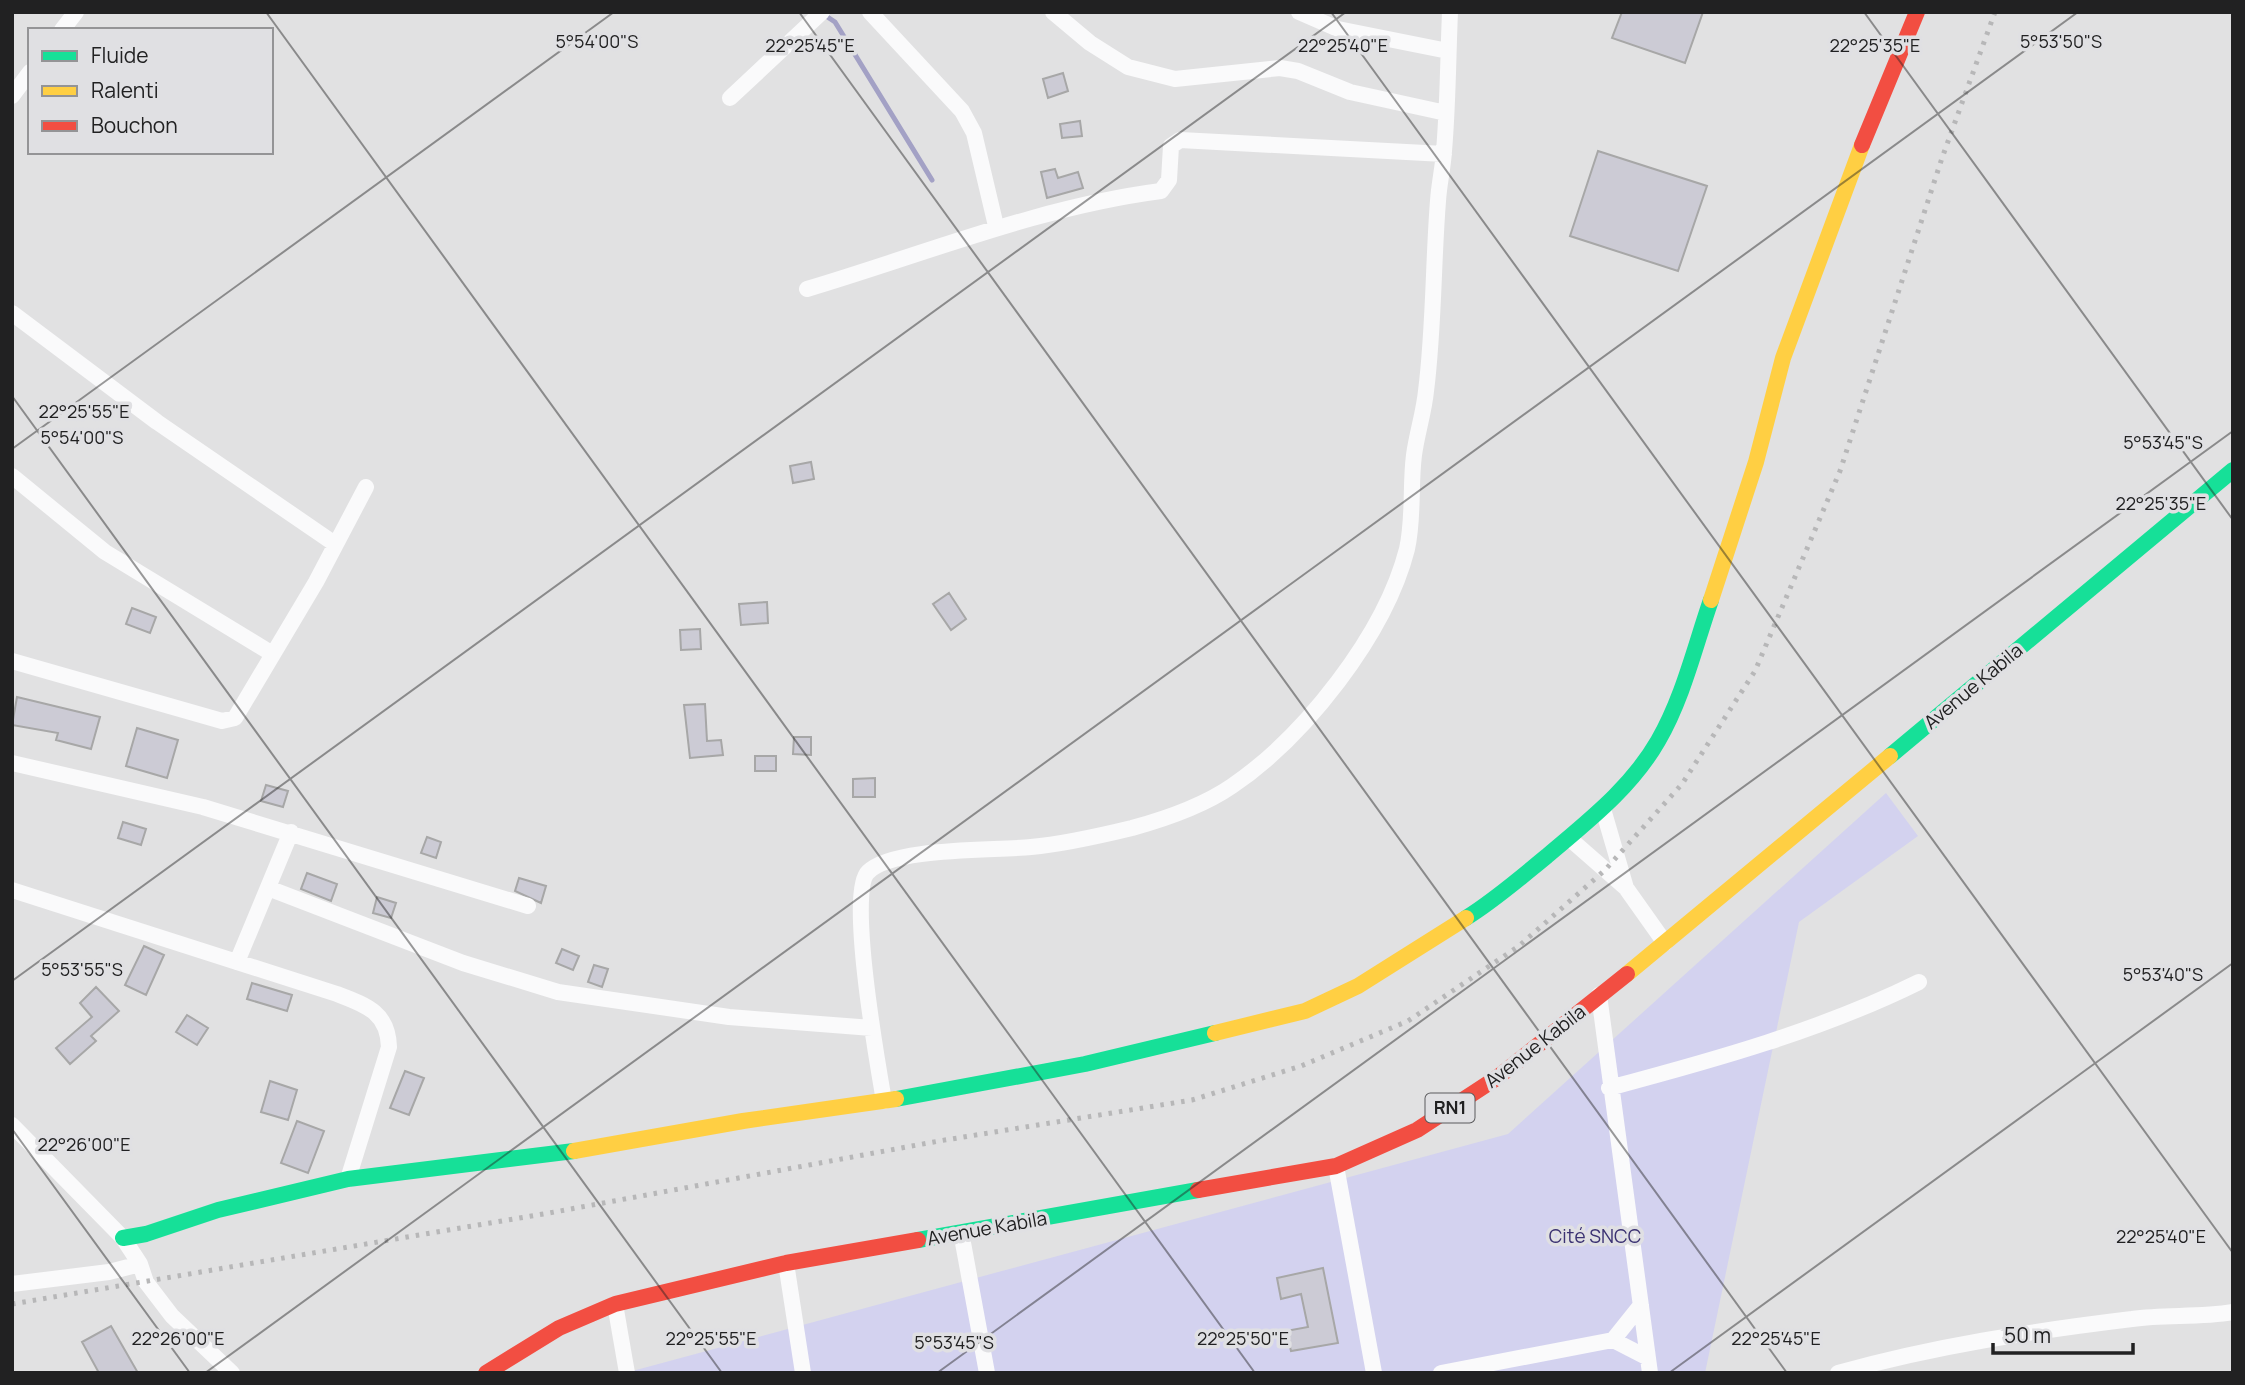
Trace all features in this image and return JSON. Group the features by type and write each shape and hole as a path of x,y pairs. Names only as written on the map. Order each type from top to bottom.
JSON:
{"main road":[{"path":"123,1238 146,1234 218,1210 348,1179 568,1152 743,1121 884,1101 1084,1064 1305,1011 1358,986 1478,911 1570,839 1603,809 1633,777 1659,740 1683,684 1756,462 1783,358 1872,119 1917,12"},
{"name":"Avenue Kabila","path":"486,1373 559,1328 615,1304 786,1263 1336,1166 1417,1130 1497,1077 1664,943 2233,470"}],"street":[{"path":"64,28 76,12"},
{"path":"730,98 822,12"},
{"path":"870,12 962,111 974,133 996,226"},
{"path":"1053,12 1090,43 1128,67 1151,73 1175,79 1201,78 1260,68 1280,68 1298,71 1350,92 1446,113"},
{"path":"1299,12 1338,29 1448,51"},
{"path":"884,1101 872,1028 860,901 860,881 869,870 886,860 1033,847 1098,837 1163,820 1230,788 1283,745 1363,645 1391,595 1410,530 1414,456 1426,394 1434,307 1438,199 1444,154 1450,12"},
{"path":"12,96 28,75"},
{"path":"807,289 996,226 1117,197 1161,191 1170,180 1171,146 1180,141 1444,154"},
{"path":"12,313 157,422 335,544"},
{"path":"12,476 105,552 271,653"},
{"path":"12,661 228,720 240,713 271,653 316,582 366,487"},
{"path":"12,763 179,801 291,832 528,906"},
{"path":"1603,809 1626,888"},
{"path":"237,962 291,832"},
{"path":"1570,839 1626,888 1664,943"},
{"path":"268,888 463,963 558,992 729,1017 872,1028"},
{"path":"12,890 369,1006 385,1023 389,1047 348,1179"},
{"path":"1609,1088 1752,1046 1886,998 1919,982"},
{"path":"1599,995 1609,1088 1649,1365"},
{"path":"12,1125 123,1238 140,1264 146,1282 172,1316 226,1371"},
{"path":"1336,1166 1374,1373"},
{"path":"961,1232 987,1373"},
{"path":"786,1263 803,1373"},
{"path":"12,1284 109,1272 140,1264"},
{"path":"615,1304 627,1373"},
{"path":"1441,1373 1613,1340 1641,1305"},
{"path":"1838,1373 1971,1342 2136,1318 2182,1318 2233,1312"},
{"path":"1613,1340 1649,1365"}],"green space":[{"name":"Cité SNCC","path":"1886,793 1918,836 1799,922 1705,1373 625,1373 1508,1134"}],"building":[{"path":"1622,12 1703,12 1685,63 1612,38"},
{"path":"1063,73 1068,91 1048,98 1043,79"},
{"path":"1080,121 1082,136 1062,138 1060,124"},
{"path":"1598,151 1707,186 1678,271 1570,236"},
{"path":"1055,169 1058,178 1078,172 1083,188 1047,198 1041,172"},
{"path":"811,462 814,479 793,483 790,466"},
{"path":"949,593 966,619 951,630 933,604"},
{"path":"767,602 768,623 741,625 739,604"},
{"path":"132,608 156,617 150,633 126,624"},
{"path":"700,629 701,649 681,650 680,630"},
{"path":"17,697 100,717 91,749 56,740 58,733 12,725"},
{"path":"705,704 707,741 721,740 723,755 690,758 684,705"},
{"path":"137,728 178,740 167,778 126,766"},
{"path":"794,737 811,737 811,755 793,754"},
{"path":"755,756 776,756 776,771 755,771"},
{"path":"875,778 875,797 853,797 853,779"},
{"path":"266,785 288,791 283,807 261,801"},
{"path":"123,822 146,829 141,845 118,838"},
{"path":"427,837 441,842 436,858 421,853"},
{"path":"307,873 337,884 331,901 301,889"},
{"path":"519,878 546,886 541,903 515,891"},
{"path":"377,897 396,903 391,918 373,913"},
{"path":"144,946 164,955 146,995 125,985"},
{"path":"562,949 579,956 573,970 556,963"},
{"path":"594,965 608,969 602,987 588,982"},
{"path":"252,983 292,995 287,1011 247,999"},
{"path":"96,987 119,1011 91,1036 96,1041 70,1064 56,1048 92,1017 80,1003"},
{"path":"187,1015 208,1028 197,1045 176,1032"},
{"path":"405,1071 424,1078 409,1115 390,1108"},
{"path":"270,1081 297,1090 288,1120 261,1112"},
{"path":"297,1121 324,1131 308,1173 281,1163"},
{"path":"1323,1268 1338,1343 1291,1351 1286,1331 1308,1327 1301,1294 1281,1299 1277,1278"},
{"path":"111,1326 138,1373 99,1373 82,1342"}],"waterway":[{"path":"823,14 835,22 932,180"}],"railway":[{"path":"12,1304 549,1213 939,1141 1192,1100 1301,1066 1408,1021 1519,946 1605,870 1682,784 1755,671 1840,471 1942,158 1995,12"}],"traffic: fast":[{"path":"1890,756 2233,470"},
{"path":"1466,918 1578,830 1635,774 1658,741 1675,707 1711,600"},
{"path":"896,1099 1085,1064 1215,1033"},
{"path":"123,1238 146,1234 218,1210 348,1179 574,1151"},
{"path":"918,1240 1198,1190"}],"traffic: slow":[{"path":"1711,600 1756,462 1783,358 1862,145"},
{"path":"1627,974 1890,756"},
{"path":"1215,1033 1305,1011 1358,986 1466,918"},
{"path":"574,1151 743,1121 896,1099"}],"traffic: jam":[{"path":"1862,145 1917,12"},
{"path":"1198,1190 1336,1166 1417,1130 1498,1077 1627,974"},
{"path":"486,1373 559,1328 615,1304 786,1263 918,1240"}]}
